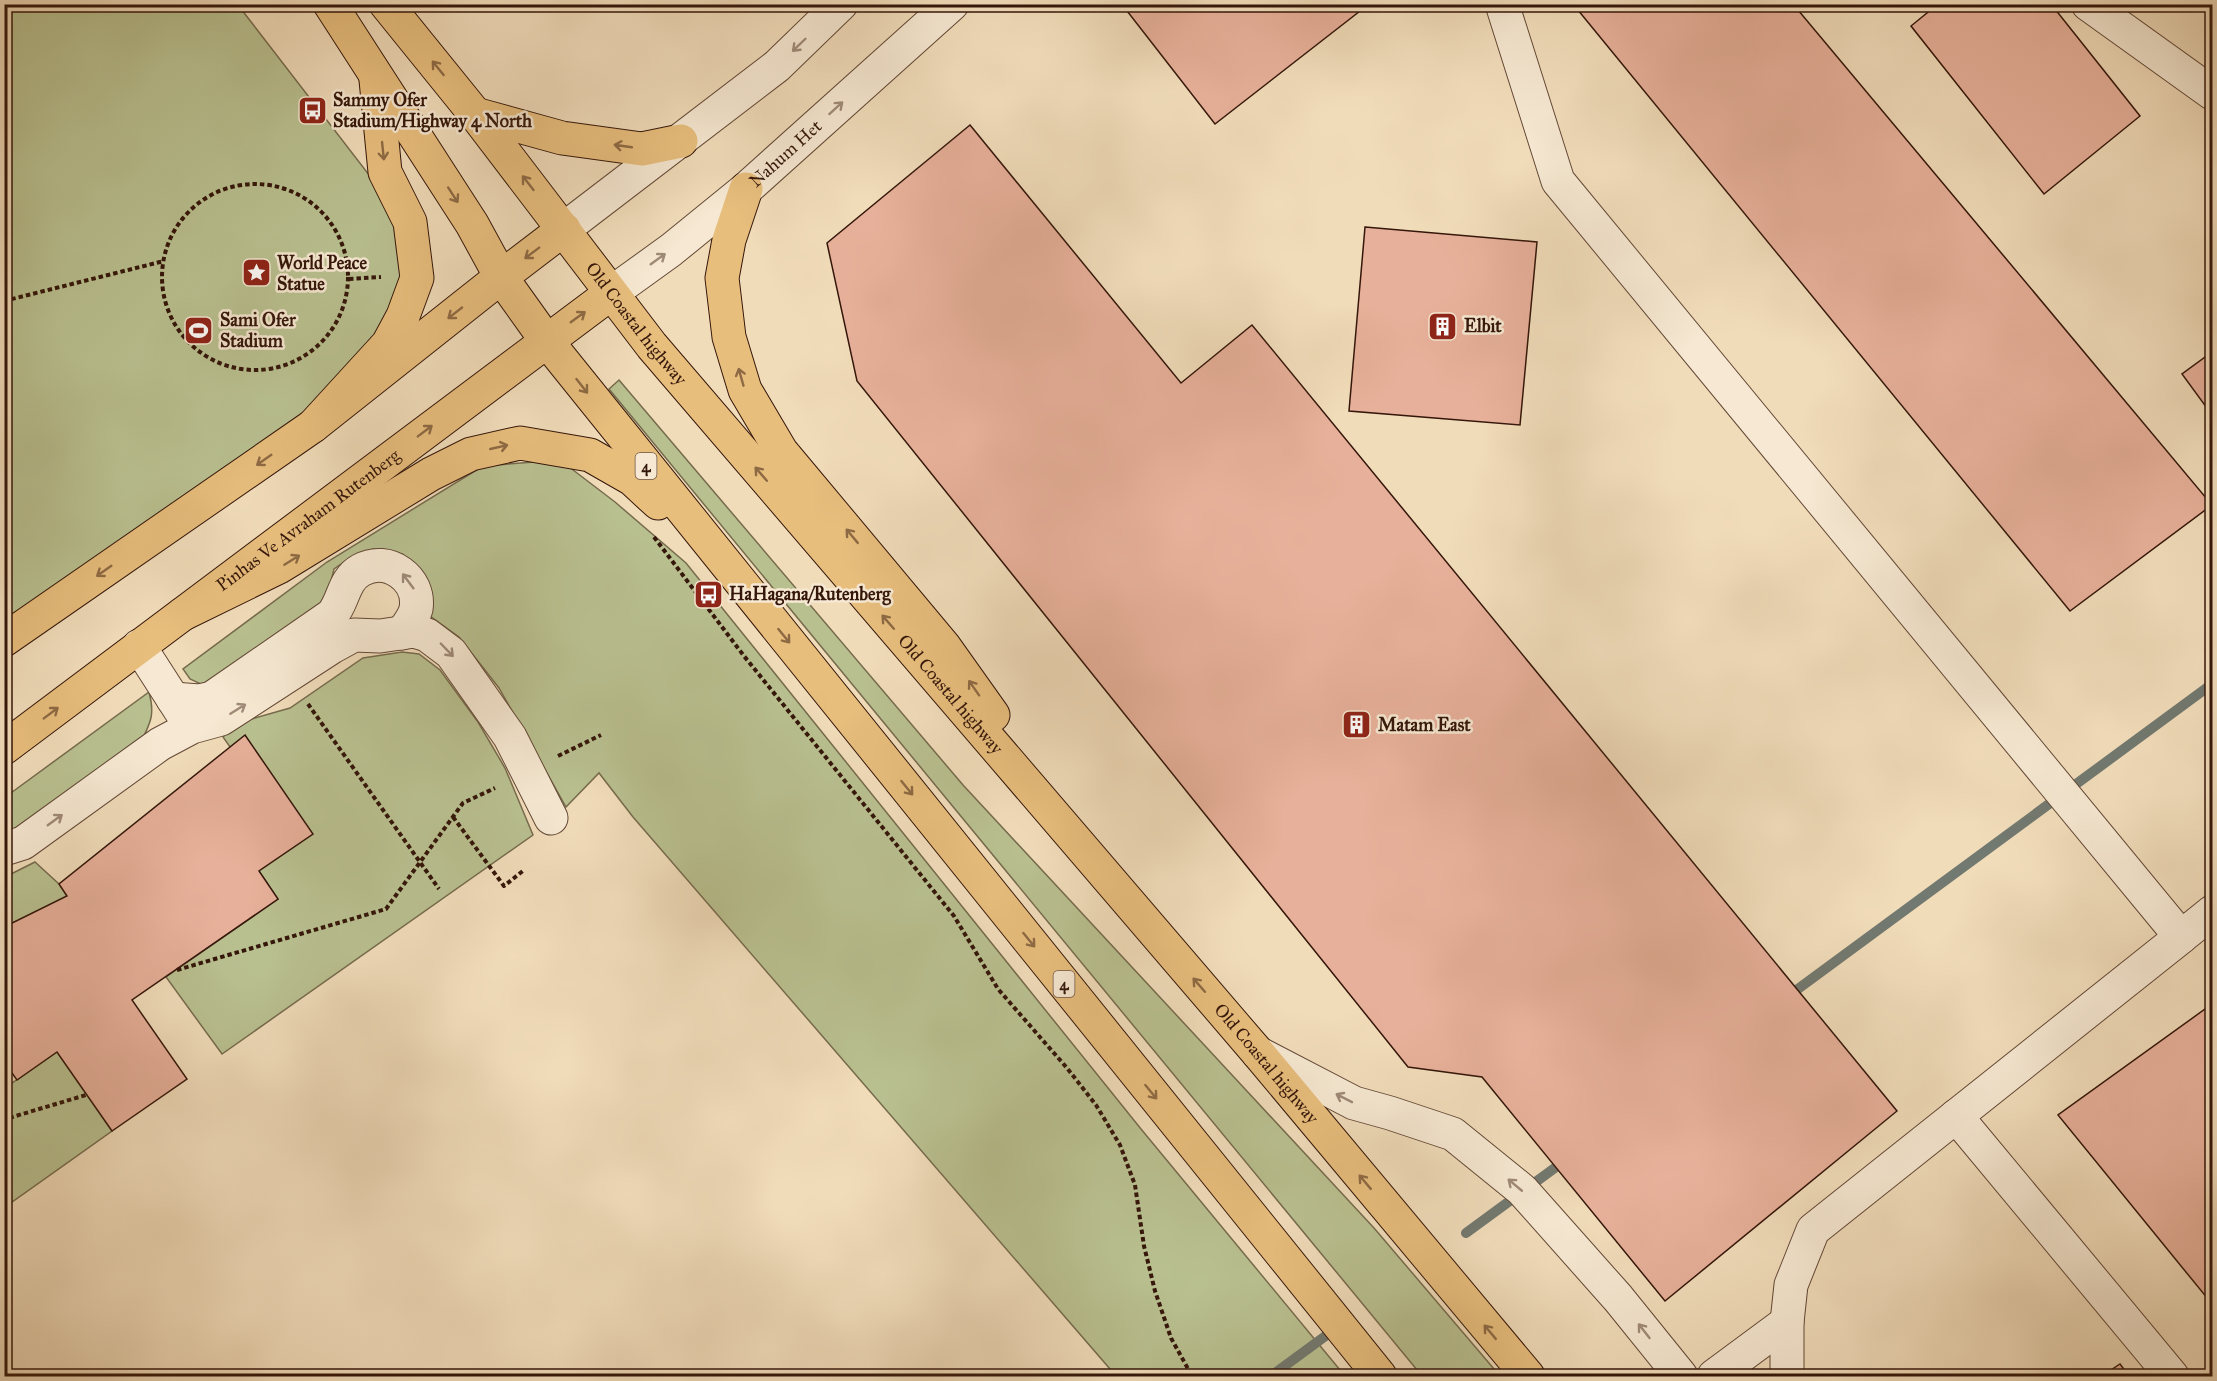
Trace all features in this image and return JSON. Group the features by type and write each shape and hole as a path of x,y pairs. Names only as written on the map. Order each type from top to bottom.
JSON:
{"main road":[{"name":"4","path":"330,4 472,224 501,277 546,340 1380,1377"},
{"name":"Old Coastal highway","path":"386,4 475,114 610,294 659,355 1258,1053 1528,1377"},
{"path":"313,426 388,344 404,316 417,278 410,222 385,172 375,72"},
{"path":"475,114 562,138 642,149 681,141"},
{"path":"746,189 729,240 722,278 729,337 745,390 781,451 944,646 1117,890"},
{"path":"4,640 313,426 564,230"},
{"name":"Pinhas Ve Avraham Rutenberg","path":"4,748 610,294"},
{"path":"183,614 279,567 431,474 471,454 520,443 590,454 633,479 748,591"}],"street":[{"path":"564,230 777,66 842,4"},
{"name":"Nahum Het","path":"610,294 671,250 746,189 952,4"},
{"path":"1502,4 1558,181 2181,937"},
{"path":"2088,4 2212,93"},
{"path":"173,699 199,701 212,698 332,615 339,607 345,587 352,577 373,566 397,569 413,586 416,609 402,633"},
{"path":"4,849 23,843 160,744 192,727 221,719 354,635 380,636 414,631 427,635 451,652 510,737 551,818"},
{"path":"139,646 192,727"},
{"path":"1787,1377 1787,1322 1791,1285 1813,1230 2212,912"},
{"path":"1258,1053 1354,1103 1452,1134 1522,1190 1618,1298 1681,1377"},
{"path":"1956,1116 2172,1377"},
{"path":"1714,1377 1787,1322"}],"path":[{"path":"243,185 275,186 304,197 329,219 344,247 349,279 343,310 326,338 301,358 271,369 238,369 211,359 188,342 171,318 163,290 164,261 173,234 191,210 215,193 243,185"},
{"path":"4,302 164,261"},
{"path":"349,279 388,277"},
{"path":"649,530 744,656 954,916 998,989 1096,1105 1120,1145 1135,1185 1144,1246 1155,1291 1171,1338 1192,1377"},
{"path":"288,676 439,890"},
{"path":"177,969 386,909 463,803 601,735"},
{"path":"453,817 504,886 524,870"},
{"path":"4,1124 9,1118 86,1095"}],"green space":[{"name":"Sami Ofer Stadium","path":"5,5 238,5 400,215 410,247 400,318 315,416 5,634"},
{"path":"619,380 963,785 1374,1228 1500,1376 1422,1376 609,389"},
{"path":"560,460 615,502 686,563 1141,1129 1345,1376 1102,1376 1110,1369 633,817 599,773 566,807 499,688 459,637 426,613 417,569 402,554 373,549 350,558 334,569 327,598 315,615 205,686 190,679 183,669 327,562 483,466"},
{"path":"402,652 419,654 440,670 478,722 505,768 533,835 222,1054 166,977 278,899 259,871 245,736 230,747 223,737 241,722 290,708 363,658"},
{"path":"149,692 152,706 151,718 141,742 5,836 4,798"},
{"path":"35,862 59,884 67,896 5,927 5,877"},
{"path":"57,1052 112,1131 5,1207 5,1088"}],"building":[{"path":"1127,4 1369,4 1215,124 1124,7"},
{"path":"1573,4 1793,4 2212,505 2070,611"},
{"path":"1938,4 2051,4 2140,116 2044,194 1911,26"},
{"name":"Matam East","path":"970,125 1181,383 1252,325 1897,1111 1665,1301 1482,1077 1408,1067 857,381 827,243"},
{"name":"Elbit","path":"1365,227 1537,242 1520,425 1349,411"},
{"path":"2212,352 2212,415 2182,374"},
{"path":"245,735 313,834 259,871 278,899 132,1000 187,1079 112,1131 57,1052 17,1080 4,1062 4,927 67,896 59,884"},
{"path":"2212,1004 2212,1304 2058,1115"},
{"path":"2120,1364 2129,1376 2102,1376"}],"waterway":[{"path":"1787,997 2212,684"},
{"path":"1466,1233 1567,1159"},
{"path":"1271,1376 1335,1329"}],"place":[{"name":"Sammy Ofer Stadium/Highway 4 North","path":"312,110"},
{"name":"World Peace Statue","path":"256,273"},
{"name":"Elbit","path":"1443,326"},
{"name":"Sami Ofer Stadium","path":"199,330"},
{"name":"HaHagana/Rutenberg","path":"708,594"},
{"name":"Matam East","path":"1357,725"}]}
